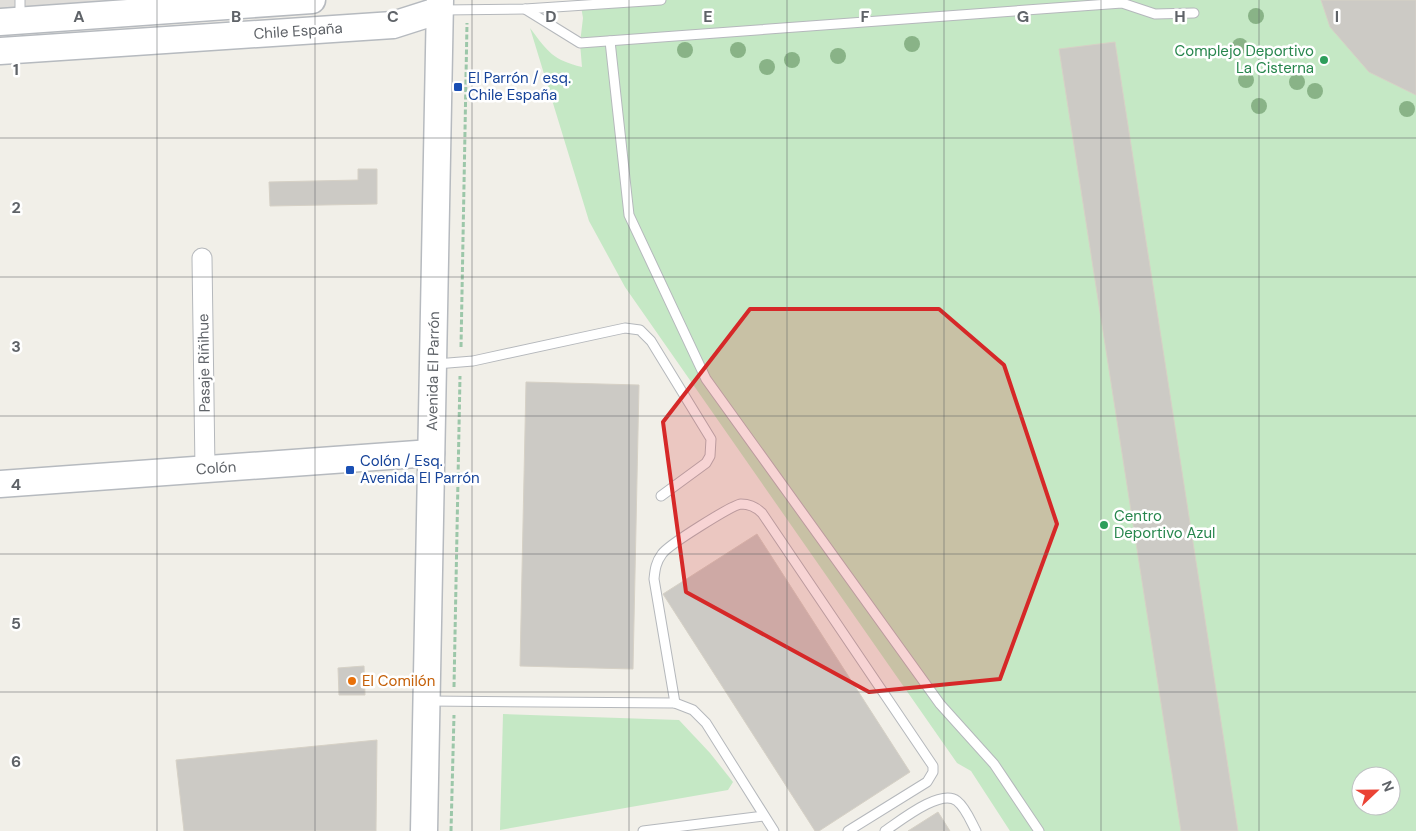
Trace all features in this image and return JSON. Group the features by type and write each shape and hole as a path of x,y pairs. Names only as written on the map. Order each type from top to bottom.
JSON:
{"street":[{"name":"Chile España","path":"13,14 312,0"},
{"path":"407,0 440,5"},
{"name":"Chile España","path":"0,51 393,24 440,5"},
{"name":"Avenida El Parrón","path":"424,831 440,5"},
{"name":"Pasaje Riñihue","path":"202,258 205,469"},
{"name":"Colón","path":"0,484 432,453"}],"lane":[{"path":"440,5 467,10 525,9 599,2 662,0"},
{"path":"525,9 580,43 1122,3 1155,14 1194,13"},
{"path":"610,41 629,215 706,378 940,704 994,764 1039,831"},
{"path":"433,365 460,363 625,328 640,330 651,341 711,440 710,456 706,463 661,496"},
{"path":"675,703 654,579 656,563 664,551 729,508 743,504 750,505 762,513 933,766 933,772 927,782 848,831"},
{"path":"426,701 675,703 693,710 706,723 774,831"},
{"path":"885,831 933,801 945,797 957,801 976,831"},
{"path":"643,831 764,816"}],"path":[{"path":"451,831 467,10"}],"highlighted area":[{"path":"750,309 939,309 1004,365 1057,524 1000,679 869,692 686,592 663,422"}],"shaded area":[{"path":"0,0 190,0 0,13"}],"green space":[{"name":"Centro Deportivo Azul","path":"580,0 1416,0 1416,831 1010,831 971,771 957,763 625,287 589,221 530,28 552,54 564,61 582,67 580,43 583,18"},
{"path":"503,714 679,720 710,753 733,782 728,790 500,830"}],"building":[{"path":"1321,0 1416,0 1416,95 1369,72 1330,27"},
{"path":"1115,42 1238,831 1181,831 1059,49"},
{"path":"358,169 377,169 377,204 270,206 269,182 358,180"},
{"path":"526,382 639,385 633,669 520,666"},
{"path":"757,534 910,772 819,831 815,831 663,594"},
{"name":"El Comilón","path":"364,666 365,695 339,695 338,668"},
{"path":"377,740 376,831 184,831 176,760"},
{"path":"938,812 950,831 908,831"}],"place":[{"name":"Complejo Deportivo La Cisterna","path":"1324,60"},
{"name":"El Parrón / esq. Chile España","path":"458,87"},
{"name":"Colón / Esq. Avenida El Parrón","path":"350,470"},
{"name":"Centro Deportivo Azul","path":"1104,525"},
{"name":"El Comilón","path":"352,681"}]}
